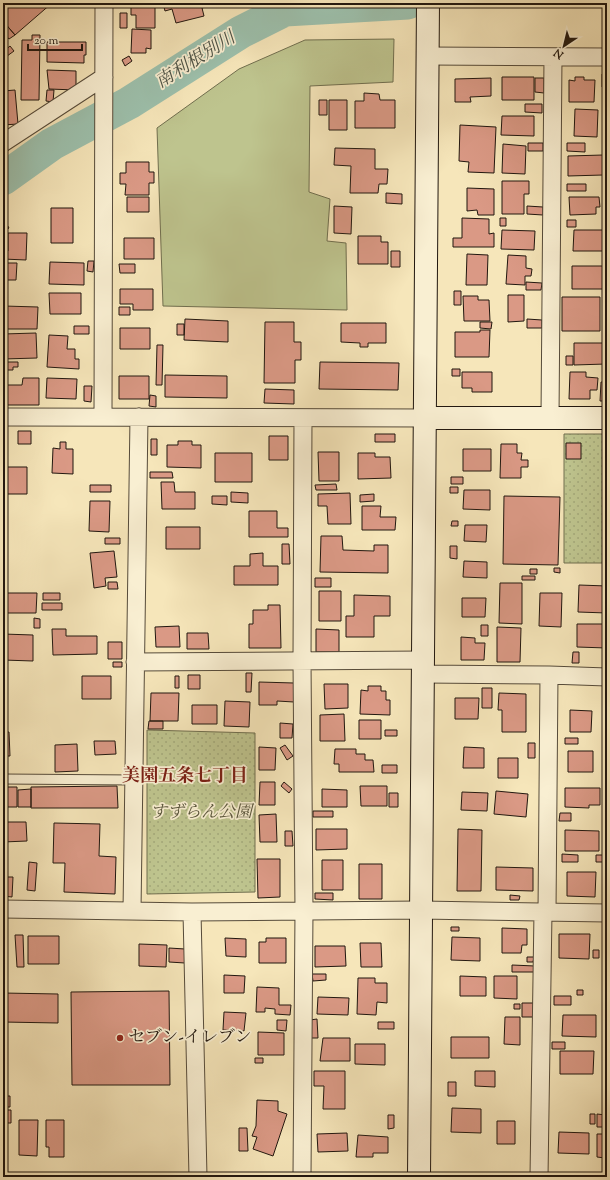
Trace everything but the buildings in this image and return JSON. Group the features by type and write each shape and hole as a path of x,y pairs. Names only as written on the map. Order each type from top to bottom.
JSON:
{"street":[{"path":"103,417 105,151 104,3"},
{"path":"419,1177 428,3"},
{"path":"427,56 607,58"},
{"path":"550,418 553,57"},
{"path":"3,143 104,82"},
{"path":"3,417 607,418"},
{"path":"132,911 139,417"},
{"path":"302,1177 304,911 302,661 303,418"},
{"path":"135,662 302,661 607,677"},
{"path":"540,1177 549,675"},
{"path":"3,909 192,912 421,910 607,913"},
{"path":"192,912 198,1177"}],"lane":[{"path":"3,779 134,780"}],"green space":[{"path":"394,39 393,82 310,86 309,192 330,199 327,241 346,243 347,310 163,306 157,128 239,69 305,40"},
{"path":"564,434 607,434 607,563 564,563"},
{"name":"すずらん公園","path":"147,730 255,733 255,892 147,894"}],"waterway":[{"name":"南利根別川","path":"3,179 52,144 129,103 241,32 285,10 408,3"}],"place":[{"name":"セブン-イレブン","path":"120,1038"}],"district":[{"name":"美園五条七丁目","path":"185,777"}]}
